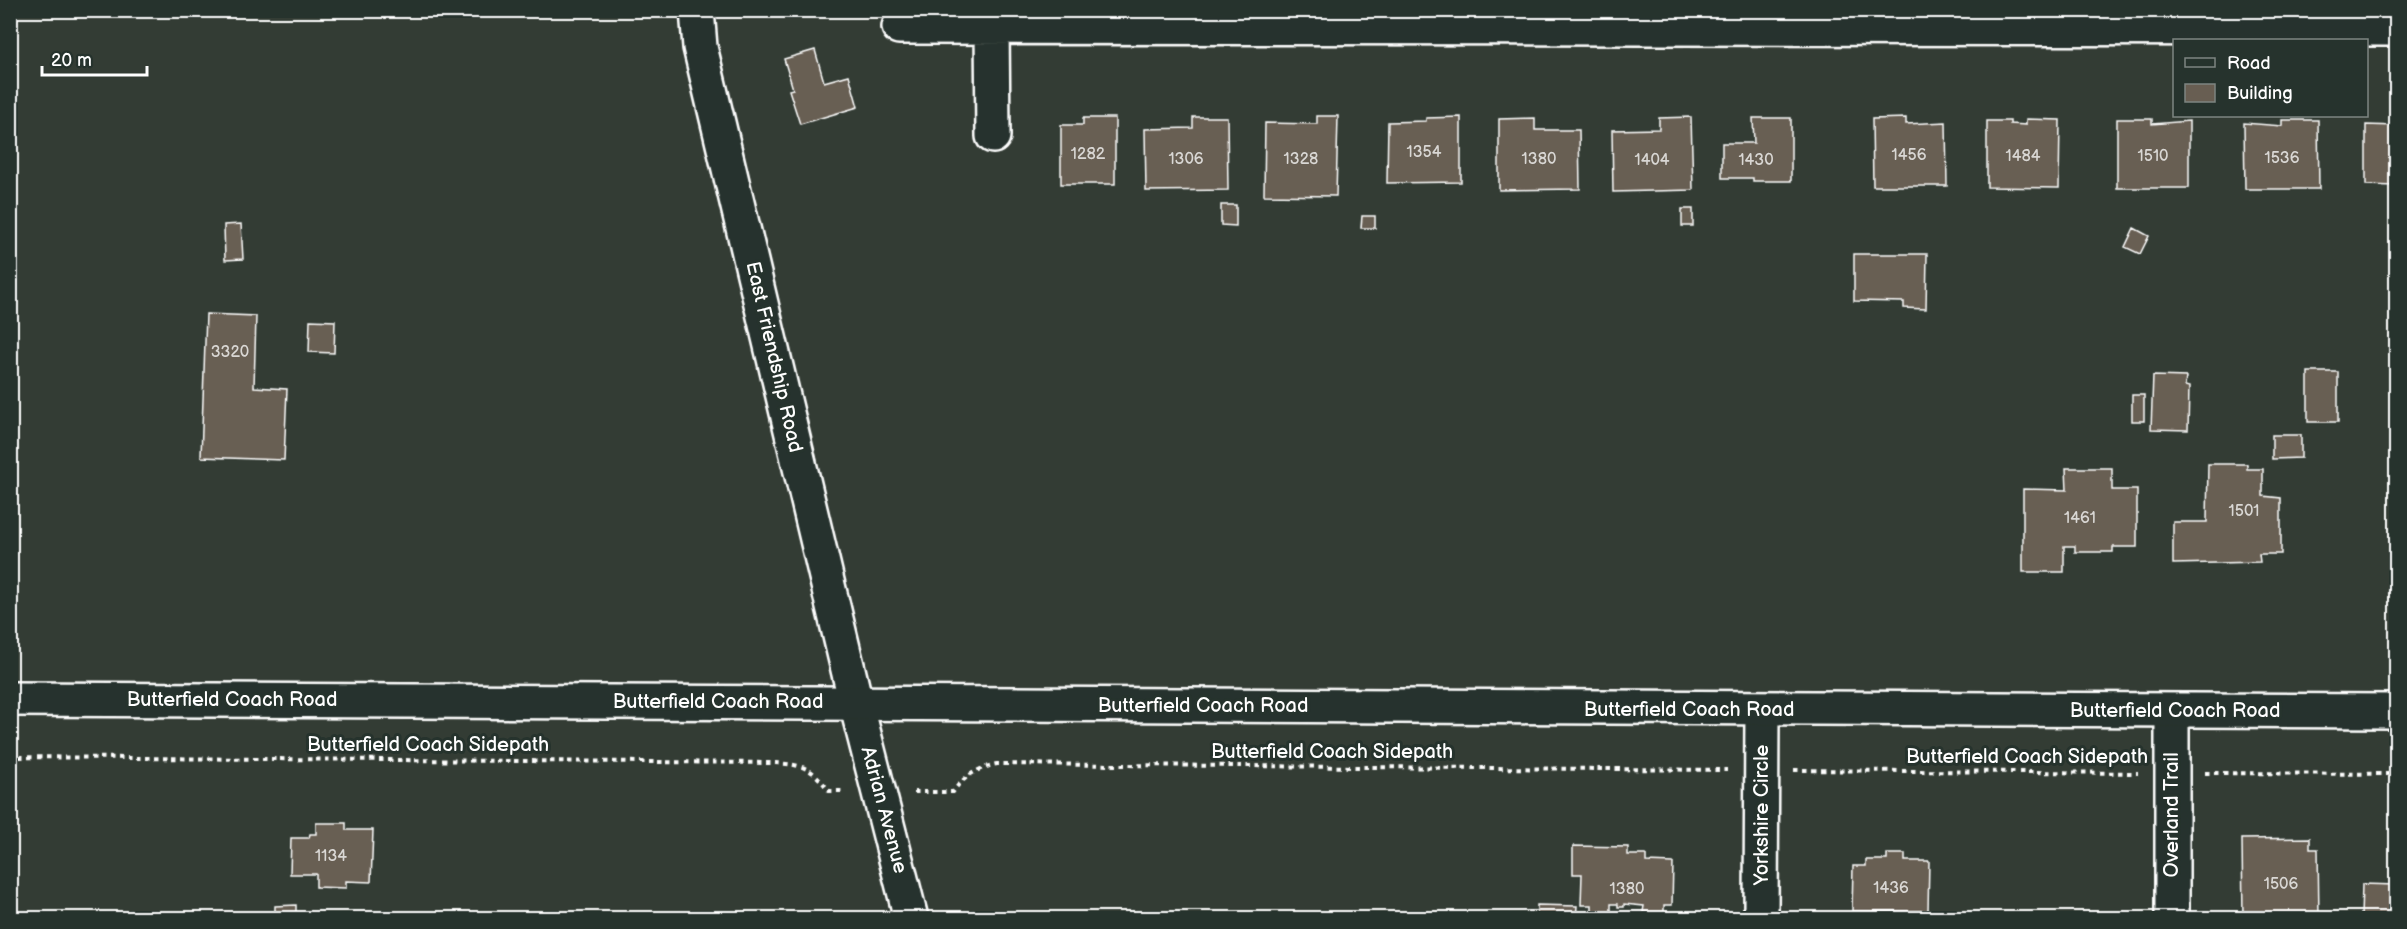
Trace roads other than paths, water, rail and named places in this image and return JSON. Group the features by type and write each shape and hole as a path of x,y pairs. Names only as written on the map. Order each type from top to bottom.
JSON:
{"street":[{"name":"East Friendship Road","path":"697,10 700,47 856,703"},
{"path":"899,27 1387,19 1787,19 2189,20 2397,29"},
{"path":"992,27 993,136"},
{"name":"Butterfield Coach Road","path":"10,699 1762,711 2397,711"},
{"name":"Adrian Avenue","path":"856,703 911,918"},
{"name":"Yorkshire Circle","path":"1761,918 1762,711"},
{"name":"Overland Trail","path":"2172,711 2172,918"}]}
